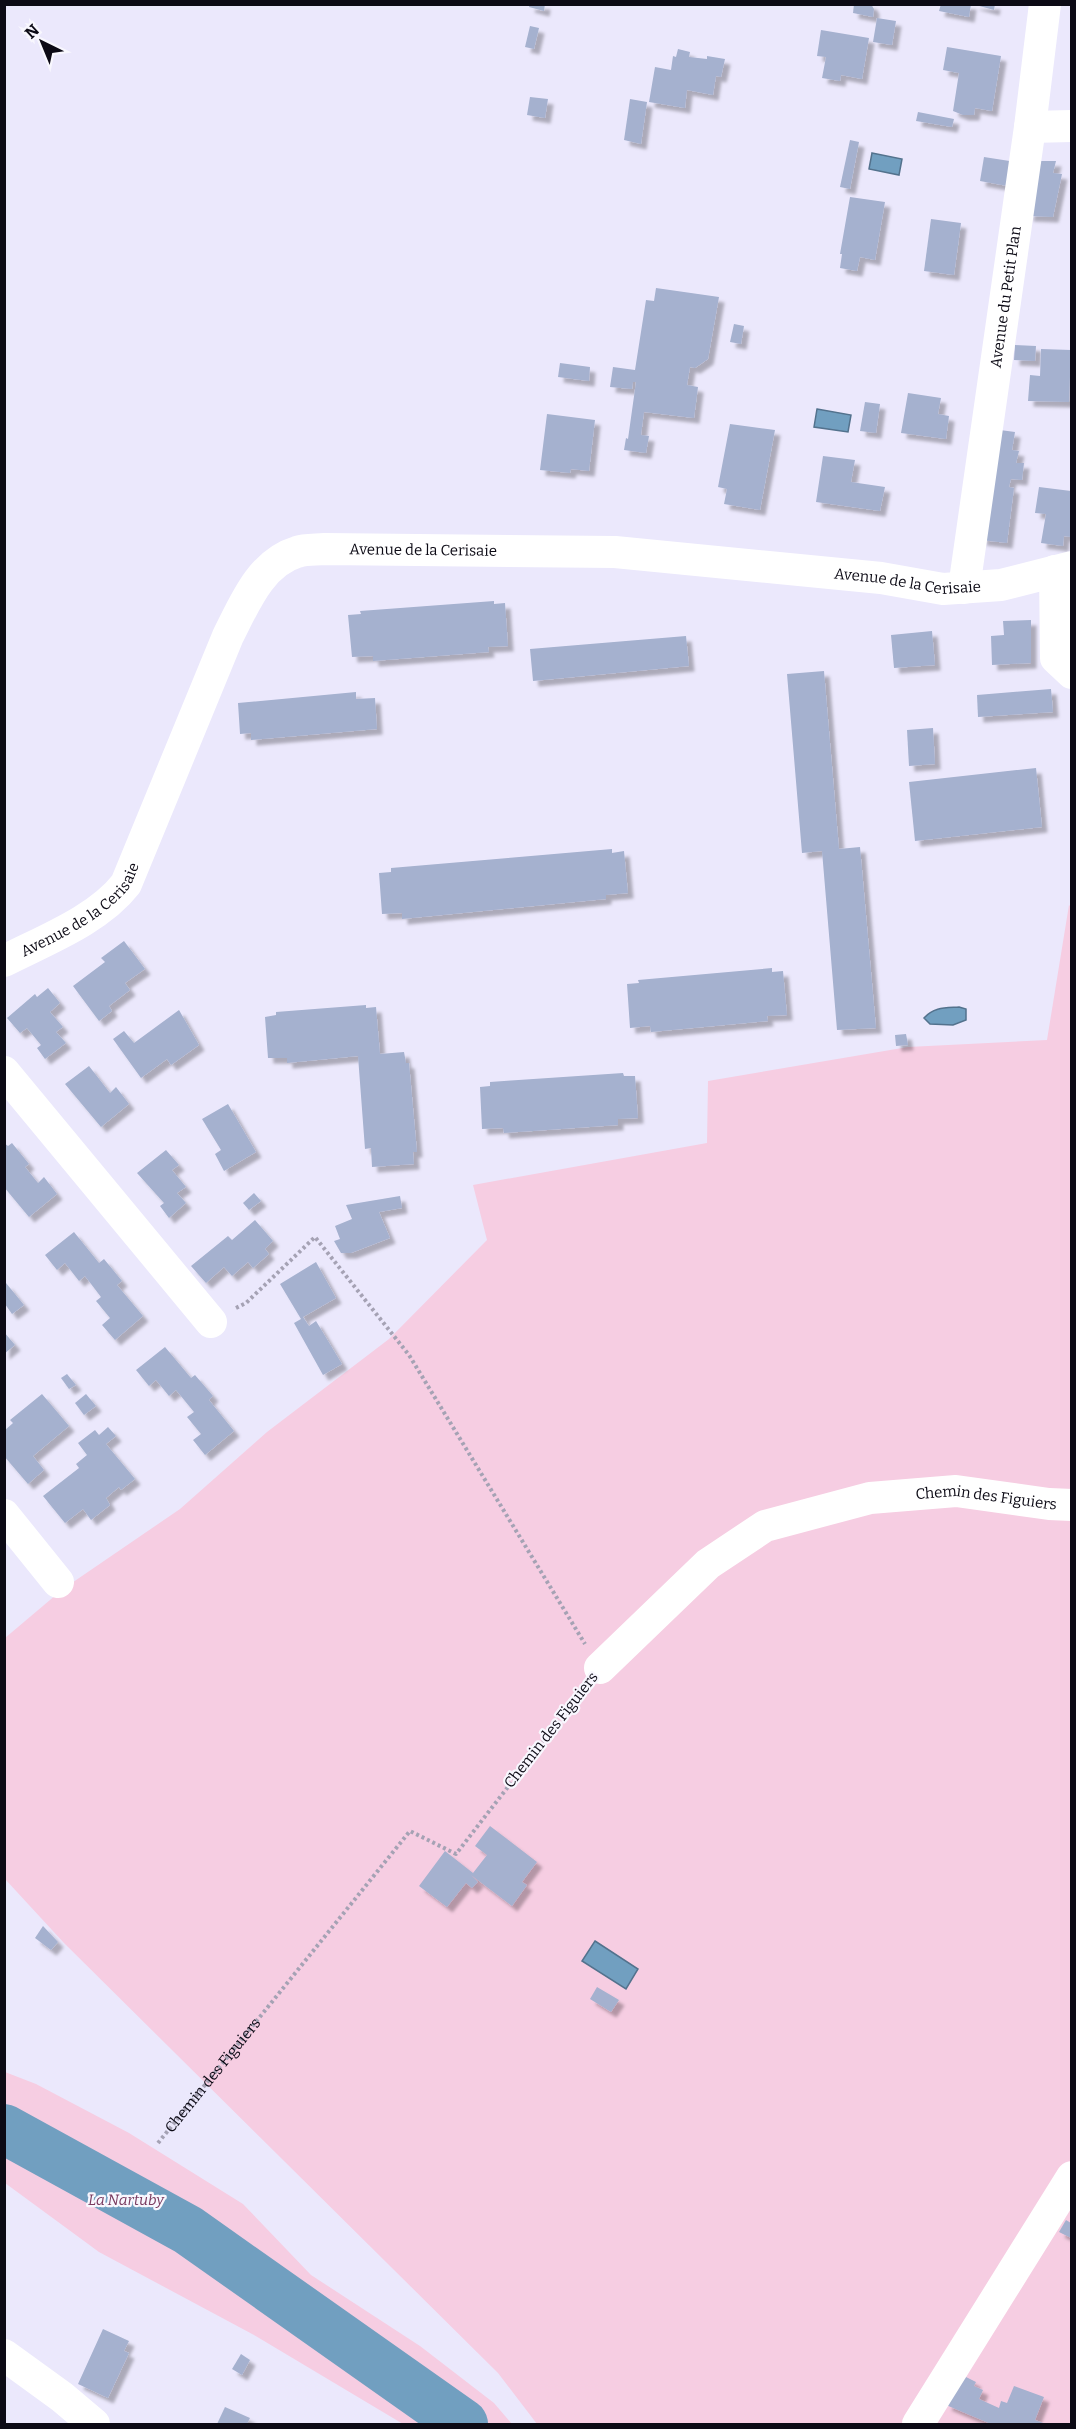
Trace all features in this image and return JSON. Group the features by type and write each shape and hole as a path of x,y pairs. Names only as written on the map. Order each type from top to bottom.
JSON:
{"street":[{"name":"Avenue du Petit Plan","path":"963,588 1030,127 1045,4"},
{"path":"1030,127 1071,126"},
{"name":"Avenue de la Cerisaie","path":"4,961 96,912 114,899 126,884 228,636 248,597 263,575 279,560 298,552 337,549 615,552 881,578 943,589 1001,585 1063,569"},
{"path":"1063,569 1056,658 1071,673"},
{"path":"4,1072 211,1322"},
{"name":"Chemin des Figuiers","path":"600,1668 708,1564 765,1526 870,1498 956,1491 1071,1505"},
{"path":"4,1515 58,1582"},
{"path":"918,2424 1071,2177"},
{"path":"4,2355 62,2397 94,2424"}],"path":[{"path":"211,1322 246,1303 315,1237 409,1355 600,1668"},
{"name":"Chemin des Figuiers","path":"158,2143 410,1831 456,1854 600,1668"}],"green space":[{"path":"1069,905 1071,907 1071,2424 537,2424 498,2373 64,1943 5,1879 5,1638 63,1589 180,1509 267,1432 389,1339 487,1240 473,1185 707,1143 708,1081 908,1047 1047,1040"},
{"name":"La Nartuby","path":"5,2072 36,2084 129,2133 243,2204 311,2275 420,2346 494,2403 512,2424 403,2424 254,2335 99,2252 5,2183"}],"water":[{"path":"872,153 902,159 899,175 869,169"},
{"path":"817,409 851,415 848,432 814,427"},
{"path":"959,1007 966,1009 966,1020 953,1025 930,1024 924,1018 936,1010"},
{"path":"595,1941 638,1969 626,1989 582,1961"}],"building":[{"path":"530,4 545,4 544,11 529,7"},
{"path":"854,4 871,4 874,9 873,17 853,13"},
{"path":"941,4 971,4 969,17 939,11"},
{"path":"972,4 995,4 994,10"},
{"path":"877,18 896,21 892,45 873,42"},
{"path":"530,26 539,28 534,49 525,47"},
{"path":"821,30 869,38 862,79 841,75 840,81 822,78 826,57 817,56"},
{"path":"947,47 1001,56 992,111 975,108 974,115 963,115 953,111 959,73 943,70"},
{"path":"678,49 690,52 689,57 707,59 707,56 725,59 721,77 716,76 713,95 687,90 685,108 649,102 655,67 671,70 673,56 676,57"},
{"path":"530,97 548,99 545,118 527,115"},
{"path":"630,99 647,102 641,144 624,140"},
{"path":"918,112 954,119 952,127 916,121"},
{"path":"850,140 859,142 850,189 840,187"},
{"path":"984,157 1016,162 1013,187 980,181"},
{"path":"1037,161 1056,161 1053,173 1062,174 1053,217 1028,216"},
{"path":"850,197 885,202 875,260 860,257 857,271 840,268 842,254 840,254"},
{"path":"931,219 961,223 954,275 924,271"},
{"path":"656,288 719,297 708,359 695,368 690,367 687,385 698,387 694,418 644,412 641,435 649,436 646,453 624,450 626,438 628,439 636,382 633,382 632,389 610,387 613,367 635,370 646,300 654,301"},
{"path":"734,324 744,326 741,344 730,342"},
{"path":"1015,345 1036,346 1035,361 1014,360"},
{"path":"1041,349 1071,350 1069,402 1028,401 1030,375 1040,376"},
{"path":"560,363 590,367 589,381 558,377"},
{"path":"908,393 941,398 938,414 949,416 946,439 901,433"},
{"path":"865,402 880,404 876,433 860,431"},
{"path":"547,414 595,420 589,471 571,469 570,473 540,470"},
{"path":"730,424 775,430 760,510 724,504 727,489 718,487"},
{"path":"1000,430 1015,432 1012,450 1019,451 1016,463 1024,463 1022,480 1011,479 1009,487 1014,488 1007,543 981,540"},
{"path":"823,456 855,460 851,482 885,487 880,511 816,502"},
{"path":"1039,487 1071,491 1071,537 1064,536 1063,546 1041,543 1046,514 1035,513"},
{"path":"494,601 494,604 505,603 508,646 488,647 489,652 373,661 373,656 352,657 348,615 361,614 360,611"},
{"path":"1031,620 1031,663 992,665 991,636 1004,635 1003,621"},
{"path":"932,631 935,665 894,668 891,635"},
{"path":"686,636 689,666 533,681 530,649"},
{"path":"824,671 839,849 860,847 876,1028 837,1030 822,851 802,853 787,674"},
{"path":"1051,689 1053,712 978,717 977,695"},
{"path":"356,692 356,699 375,698 377,729 251,740 251,733 240,734 238,703"},
{"path":"933,728 935,764 909,766 907,730"},
{"path":"1036,768 1042,827 915,841 909,782"},
{"path":"612,849 612,853 624,851 628,893 606,895 606,899 402,919 402,913 382,914 379,873 391,872 391,868"},
{"path":"124,941 145,969 125,983 130,990 109,1006 112,1011 99,1021 73,986 105,962 101,958"},
{"path":"772,968 772,972 783,971 787,1015 767,1016 768,1021 651,1032 650,1026 630,1028 627,984 639,983 638,980"},
{"path":"48,988 60,1003 50,1012 63,1027 56,1032 66,1043 45,1059 37,1048 41,1045 27,1028 20,1033 7,1018 35,994 37,997"},
{"path":"366,1005 366,1008 376,1007 380,1054 404,1052 406,1063 409,1063 417,1152 413,1152 414,1164 372,1167 371,1148 365,1149 358,1056 287,1063 287,1058 268,1058 265,1017 276,1015 276,1012"},
{"path":"179,1010 199,1045 171,1065 167,1059 141,1078 113,1039 124,1031 134,1043"},
{"path":"906,1034 908,1045 896,1046 895,1035"},
{"path":"89,1066 110,1093 116,1087 129,1104 101,1127 65,1084"},
{"path":"623,1073 624,1076 635,1076 638,1118 618,1119 618,1125 504,1133 503,1128 482,1129 480,1087 490,1086 490,1082"},
{"path":"228,1104 256,1152 224,1171 215,1154 221,1150 202,1119"},
{"path":"4,1143 8,1146 12,1143 29,1164 25,1167 38,1183 44,1177 57,1194 29,1217 4,1187"},
{"path":"166,1150 179,1165 172,1170 186,1187 177,1193 186,1203 169,1218 160,1206 164,1203 137,1173"},
{"path":"254,1193 261,1201 249,1210 243,1203"},
{"path":"400,1196 402,1208 379,1212 390,1238 351,1253 341,1253 334,1241 340,1239 335,1226 352,1219 346,1205"},
{"path":"255,1220 273,1241 265,1249 269,1254 253,1268 248,1262 232,1276 224,1267 206,1283 191,1266 228,1236 232,1240"},
{"path":"74,1232 99,1263 104,1259 122,1281 117,1285 143,1316 115,1340 102,1325 110,1318 96,1301 101,1297 85,1276 79,1281 65,1263 57,1270 45,1255"},
{"path":"316,1262 336,1298 303,1317 309,1326 316,1321 342,1364 323,1375 294,1323 301,1319 280,1284"},
{"path":"6,1283 24,1305 12,1314 5,1304"},
{"path":"4,1332 15,1345 4,1354"},
{"path":"165,1347 191,1378 195,1375 213,1396 209,1400 234,1431 205,1455 193,1440 201,1434 187,1417 194,1412 176,1390 169,1396 156,1380 149,1386 136,1370"},
{"path":"67,1374 76,1385 69,1389 61,1378"},
{"path":"42,1394 69,1426 33,1456 44,1470 28,1484 4,1456 4,1431 13,1423 10,1420"},
{"path":"86,1394 96,1406 84,1415 75,1403"},
{"path":"108,1427 116,1436 106,1444 135,1479 121,1490 119,1487 106,1498 110,1505 91,1520 83,1509 65,1523 43,1496 79,1468 76,1464 87,1455 78,1443 95,1430 99,1435"},
{"path":"490,1826 537,1862 522,1882 527,1885 512,1906 471,1875 478,1882 472,1888 466,1883 447,1907 419,1886 445,1851 473,1873 487,1855 475,1846"},
{"path":"43,1926 58,1942 51,1950 35,1938"},
{"path":"597,1987 619,2000 611,2012 590,1999"},
{"path":"1066,2220 1071,2223 1071,2238 1059,2232"},
{"path":"103,2329 129,2341 124,2351 129,2353 108,2398 78,2384"},
{"path":"241,2354 250,2360 242,2375 232,2369"},
{"path":"962,2375 976,2382 974,2386 983,2390 979,2399 999,2408 1001,2401 1007,2403 1014,2386 1044,2397 1035,2420 1046,2424 991,2424 946,2405"},
{"path":"225,2407 250,2418 247,2424 217,2424"}],"waterway":[{"name":"La Nartuby","path":"4,2129 188,2230 463,2424"}]}
